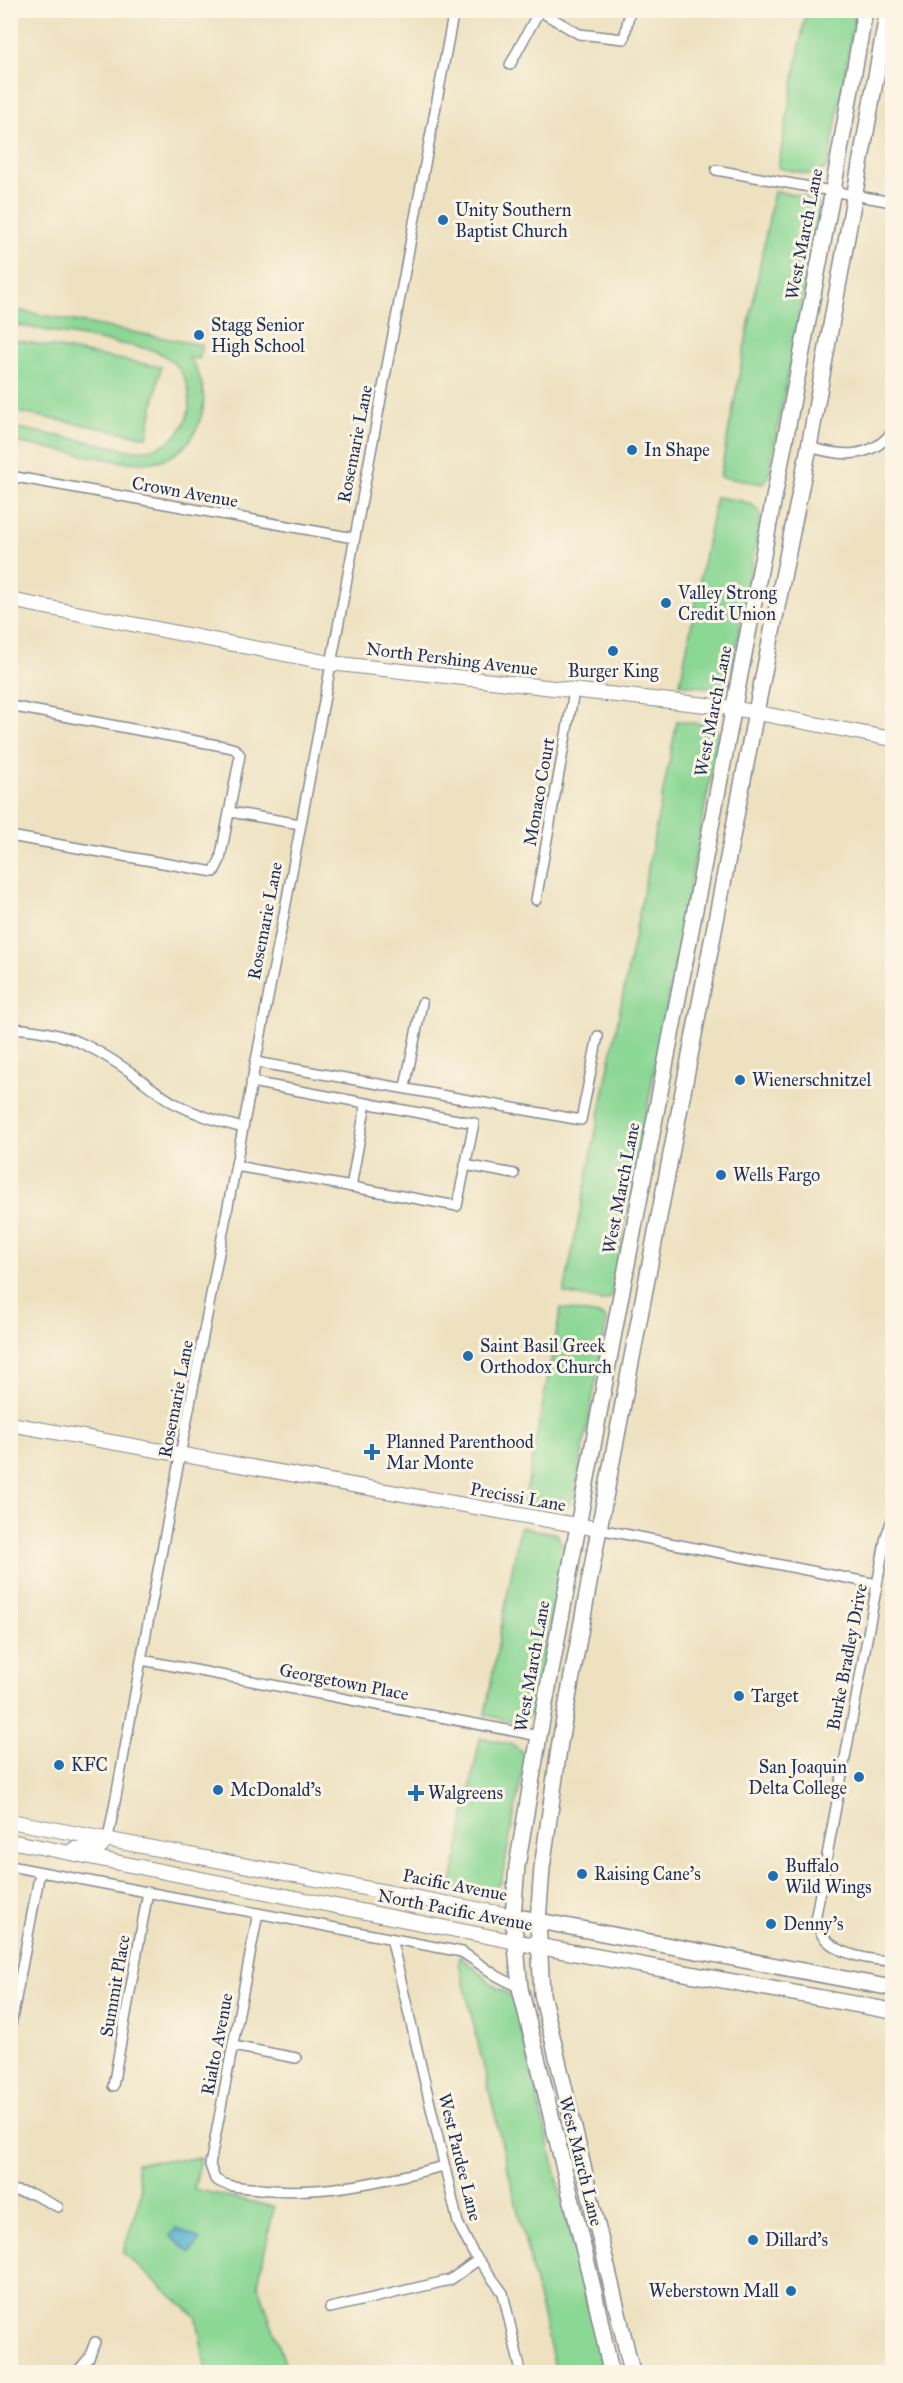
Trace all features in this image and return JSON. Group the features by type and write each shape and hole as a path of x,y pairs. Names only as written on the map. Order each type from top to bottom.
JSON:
{"main road":[{"name":"West March Lane","path":"611,2373 595,2296 520,1988 513,1916 517,1866 578,1525 833,190 865,10"},
{"name":"West March Lane","path":"632,2373 542,1994 538,1921 542,1868 560,1742 599,1529 809,447 888,10"},
{"name":"North Pershing Avenue","path":"10,600 330,663 733,708 892,739"},
{"name":"Precissi Lane","path":"11,1423 599,1529"},
{"name":"Pacific Avenue","path":"10,1821 892,1988"},
{"path":"57,1851 92,1848 105,1843 108,1838"},
{"name":"North Pacific Avenue","path":"10,1841 539,1947 892,2011"}],"street":[{"name":"Rosemarie Lane","path":"108,1838 454,10"},
{"path":"510,65 539,11 579,34 624,39 630,10"},
{"path":"716,170 892,202"},
{"path":"809,447 839,454 858,454 876,447 892,432"},
{"name":"Crown Avenue","path":"10,476 354,538"},
{"name":"Monaco Court","path":"536,900 574,691"},
{"path":"10,706 235,748 240,755 230,812 218,866 214,872 10,836"},
{"path":"230,812 300,824"},
{"path":"405,1088 422,1003"},
{"path":"10,1028 48,1031 85,1043 173,1102 209,1118 243,1128"},
{"path":"255,1062 581,1120 598,1036"},
{"path":"236,1166 457,1206 474,1123 251,1082"},
{"path":"351,1187 366,1103"},
{"path":"465,1165 514,1174"},
{"name":"Burke Bradley Drive","path":"892,1520 886,1536 816,1905 816,1927 826,1942 841,1950 879,1961 892,1961"},
{"name":"Precissi Lane","path":"599,1529 877,1584"},
{"name":"Georgetown Place","path":"142,1660 539,1736"},
{"path":"10,1866 462,1952 497,1976 520,1988"},
{"path":"10,2030 40,1872"},
{"name":"Summit Place","path":"113,2086 148,1892"},
{"name":"Rialto Avenue","path":"258,1913 210,2166 215,2180 228,2185 276,2192 320,2191 359,2186 444,2166"},
{"name":"West Pardee Lane","path":"391,1938 458,2223 478,2260 503,2293 521,2373"},
{"path":"233,2046 296,2058"},
{"path":"10,2190 32,2194 58,2207"},
{"path":"330,2308 450,2280 478,2260"},
{"path":"77,2373 89,2358 95,2342"}],"green space":[{"path":"806,11 856,11 828,167 813,175 778,168"},
{"path":"774,191 808,197 820,205 820,210 768,478 763,484 720,477"},
{"path":"11,309 202,345 199,359 189,357 198,373 203,389 202,414 190,440 178,452 165,459 134,463 11,441 11,427 121,448 146,450 165,444 179,433 187,418 190,402 187,385 179,370 167,357 149,349 11,324"},
{"path":"10,339 161,367 147,437 11,411"},
{"path":"716,497 748,503 758,510 761,516 729,684 719,689 680,684"},
{"path":"677,721 710,725 719,733 611,1298 602,1301 564,1293"},
{"path":"561,1308 603,1316 607,1321 574,1498 567,1507 559,1509 524,1503"},
{"path":"520,1527 557,1534 562,1545 566,1546 533,1714 516,1721 485,1715"},
{"path":"480,1738 512,1745 522,1752 525,1758 501,1883 483,1896 450,1892"},
{"path":"460,1956 497,1988 513,1996 604,2372 556,2372 459,1963"},
{"path":"201,2158 194,2189 274,2207 258,2284 288,2372 206,2372 197,2318 123,2253 141,2193 136,2163"}],"water":[{"path":"176,2228 200,2239 191,2253 170,2236"}],"place":[{"name":"Unity Southern Baptist Church","path":"443,220"},
{"name":"Stagg Senior High School","path":"199,335"},
{"name":"In Shape","path":"632,450"},
{"name":"Valley Strong Credit Union","path":"666,603"},
{"name":"Burger King","path":"613,651"},
{"name":"Wienerschnitzel","path":"740,1080"},
{"name":"Wells Fargo","path":"721,1175"},
{"name":"Saint Basil Greek Orthodox Church","path":"468,1356"},
{"name":"Planned Parenthood Mar Monte","path":"372,1452"},
{"name":"Target","path":"739,1696"},
{"name":"KFC","path":"59,1765"},
{"name":"San Joaquin Delta College","path":"859,1777"},
{"name":"McDonald's","path":"218,1790"},
{"name":"Walgreens","path":"416,1793"},
{"name":"Raising Cane's","path":"582,1874"},
{"name":"Buffalo Wild Wings","path":"773,1876"},
{"name":"Denny's","path":"771,1924"},
{"name":"Dillard's","path":"753,2240"},
{"name":"Weberstown Mall","path":"791,2291"}]}
